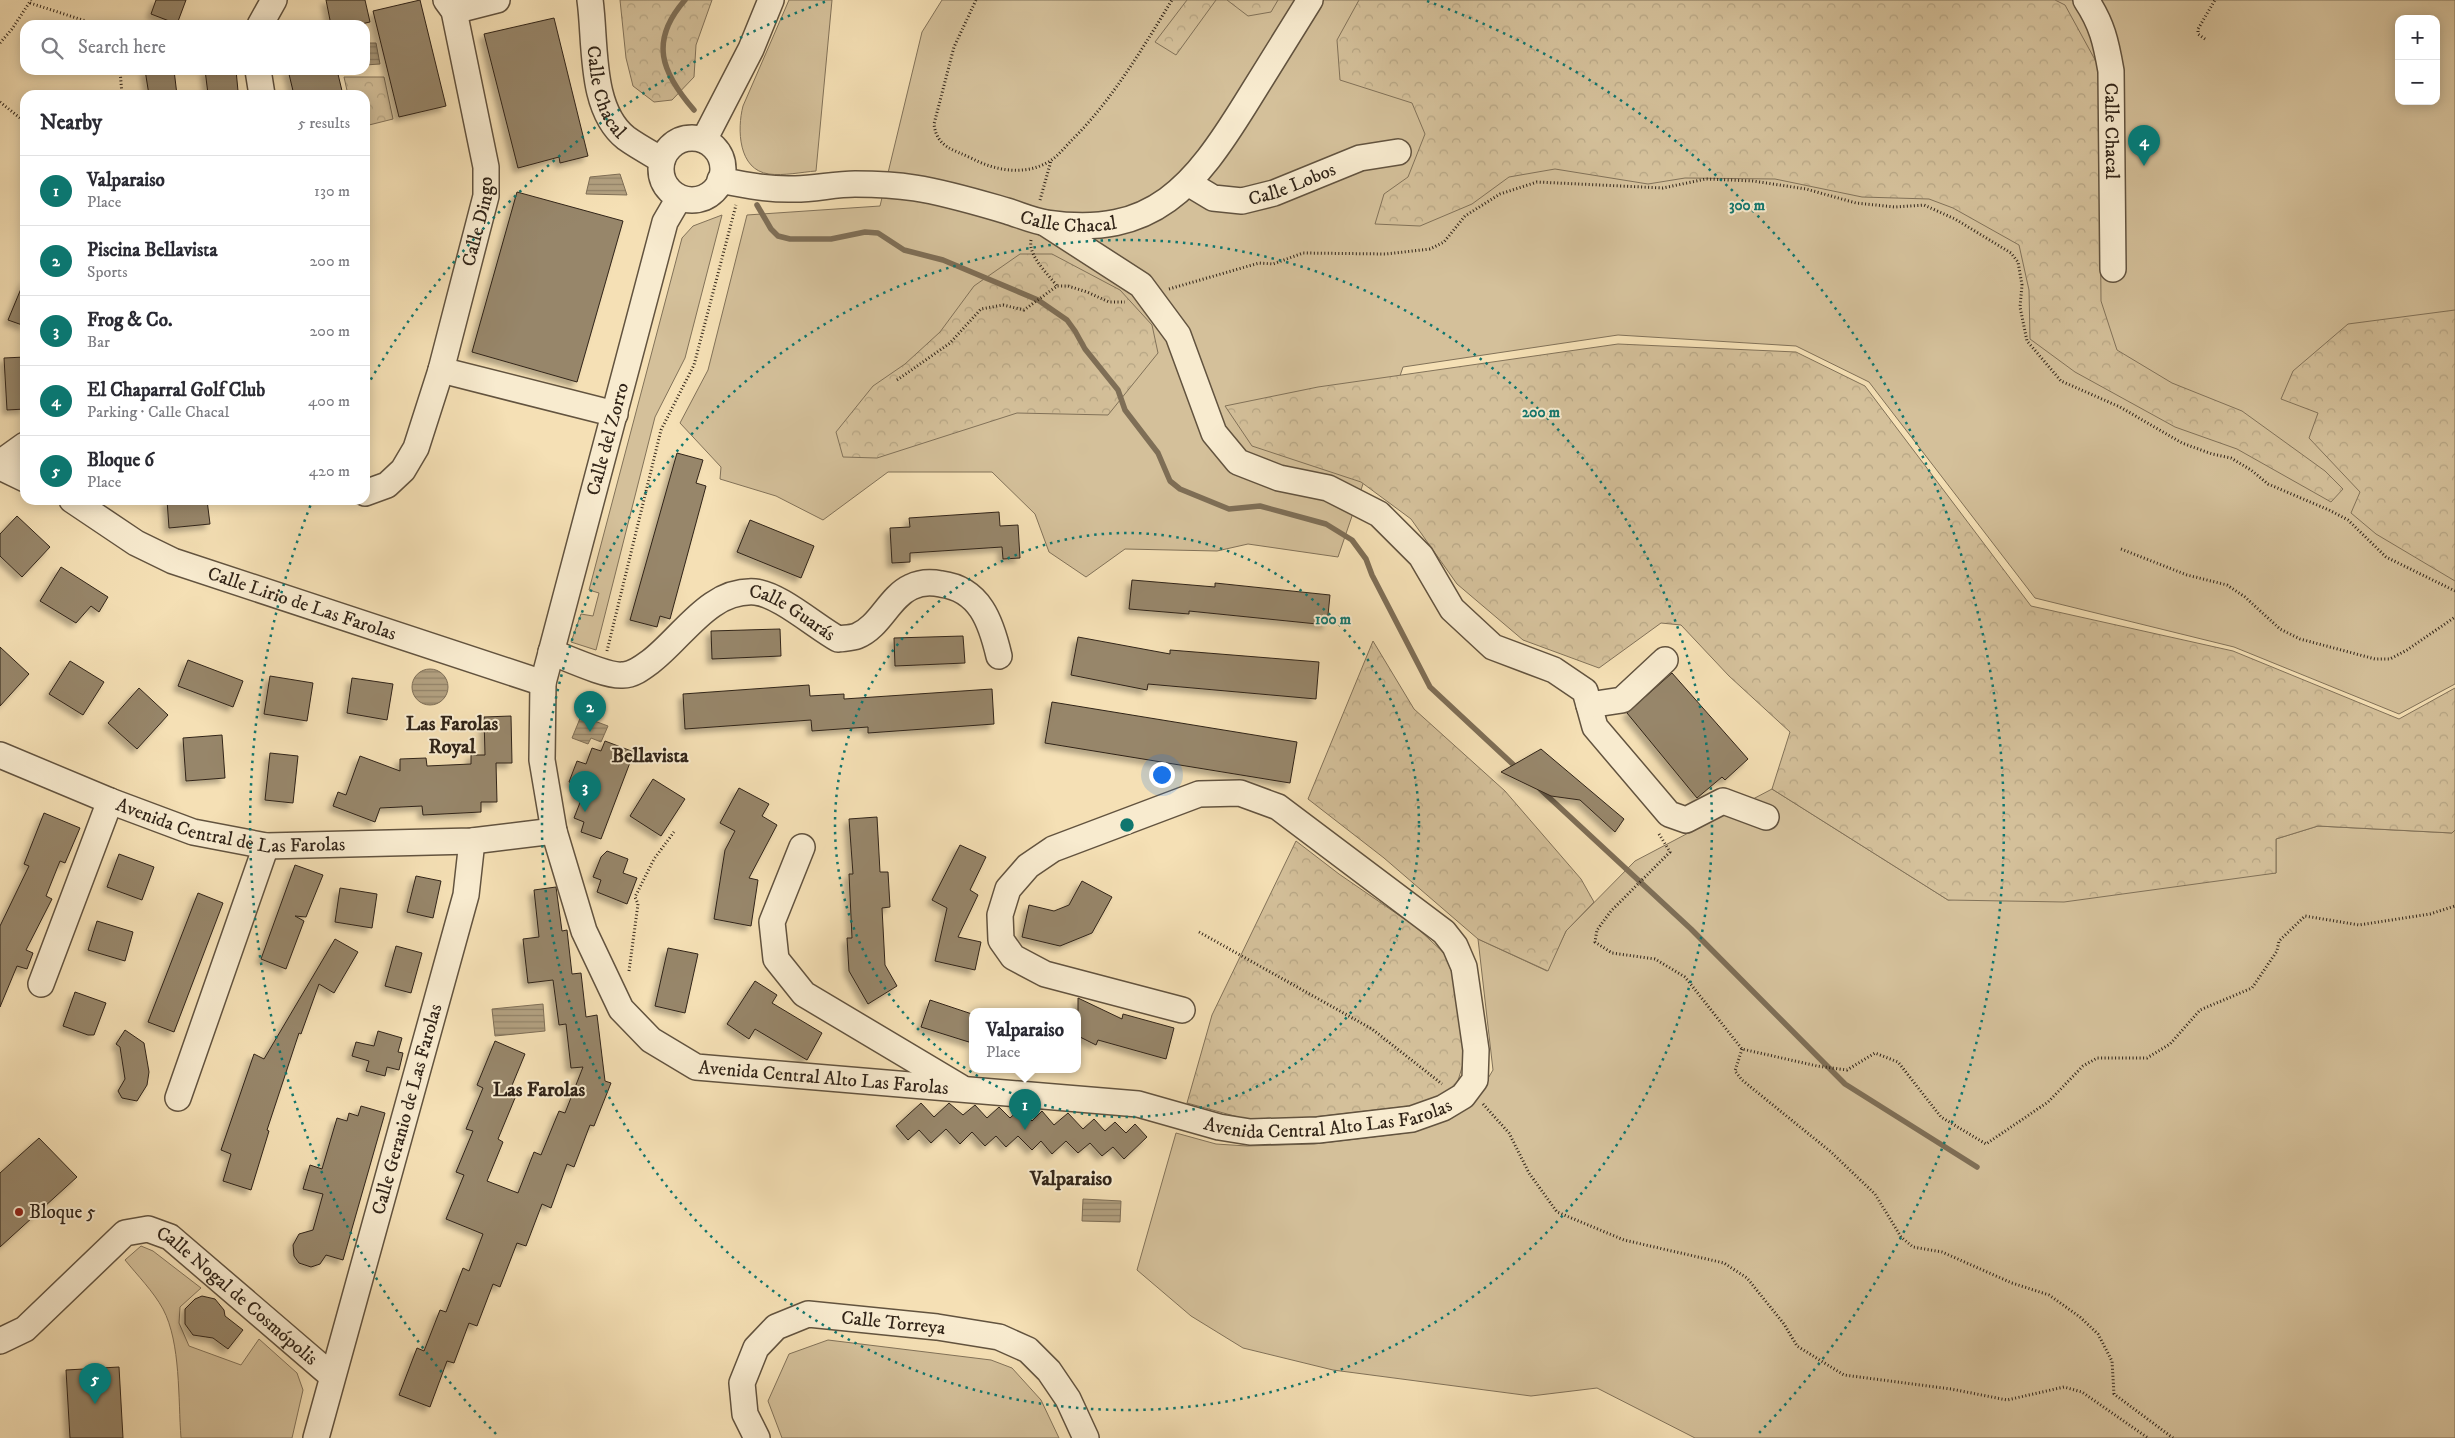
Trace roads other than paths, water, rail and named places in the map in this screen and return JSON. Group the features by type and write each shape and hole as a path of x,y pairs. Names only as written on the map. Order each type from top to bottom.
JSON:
{"street":[{"path":"263,20 274,0"},
{"name":"Calle Dingo","path":"370,491 386,485 403,470 416,448 441,370 486,196 486,167 450,6 497,0"},
{"name":"Calle Chacal","path":"590,0 597,80 612,122 625,137 662,160"},
{"path":"704,140 751,49 771,0"},
{"name":"Calle Chacal","path":"731,182 769,189 796,189 855,184 901,186 944,193 1039,220 1080,227 1137,218 1160,206 1188,183 1220,145 1310,0"},
{"name":"Calle Chacal","path":"2086,0 2098,19 2106,40 2110,71 2113,269"},
{"path":"259,75 261,90"},
{"path":"685,138 704,140 713,146 720,155 731,182 700,199 679,198 665,185 661,176 662,160 668,148 676,142 685,138"},
{"name":"Calle Lobos","path":"1188,183 1212,198 1242,202 1274,193 1360,158 1398,152"},
{"name":"Calle del Zorro","path":"543,683 666,222 679,198"},
{"path":"1039,220 1141,285 1178,335 1214,433 1238,462 1280,478 1328,488 1378,514 1421,556 1452,609 1494,647 1554,670 1585,690 1595,727 1669,814 1686,820 1723,801 1766,817"},
{"path":"441,370 615,414"},
{"path":"8,474 20,454"},
{"name":"Calle Lirio de Las Farolas","path":"79,505 136,543 174,561 543,683"},
{"name":"Calle Guarás","path":"550,652 602,671 622,676 638,671 674,642 704,610 729,595 756,592 781,602 838,639 857,636 875,623 888,606 910,587 929,582 950,585 970,594 985,610 993,631 999,656"},
{"path":"1588,705 1622,700 1665,660"},
{"name":"Avenida Central Alto Las Farolas","path":"543,683 542,760 554,831 584,930 621,1010 651,1040 696,1067 1138,1104 1219,1126 1250,1132 1318,1130 1412,1119 1443,1108 1464,1096 1475,1080 1476,1050 1464,968 1455,946 1444,932 1278,807 1240,793 1199,794 1053,849 1028,866 1008,888 1000,915 1001,940 1013,957 1045,974 1182,1010"},
{"name":"Avenida Central de Las Farolas","path":"0,755 110,801 193,832 266,846 472,842 554,831"},
{"path":"42,984 110,801"},
{"name":"Calle Geranio de Las Farolas","path":"316,1438 466,895 472,842"},
{"path":"178,1098 266,846"},
{"path":"802,846 772,922 776,959 804,994 965,1089"},
{"name":"Calle Nogal de Cosmópolis","path":"0,1340 24,1329 125,1233 148,1229 170,1237 332,1376"},
{"name":"Calle Torreya","path":"757,1438 745,1414 742,1383 756,1348 776,1327 808,1314 936,1326 999,1337 1028,1350 1050,1371 1068,1399 1086,1438"}],"waterway":[{"path":"685,0 667,29 663,43 664,56 667,69 674,83 694,110"},
{"path":"757,205 771,229 778,236 790,239 831,239 865,232 878,233 904,250 943,260 1038,300 1067,320 1085,349 1118,390 1125,410 1158,453 1170,481 1180,489 1229,509 1260,506 1326,524 1352,540 1366,559 1372,575 1430,687 1518,769"},
{"path":"1540,789 1691,929 1845,1084 1977,1167"}],"place":[{"name":"El Chaparral Golf Club","path":"2144,166"},
{"name":"Piscina Bellavista","path":"590,732"},
{"name":"Frog & Co.","path":"585,812"},
{"name":"Valparaiso","path":"1025,1130"},
{"name":"Bloque 5","path":"19,1212"},
{"name":"Bloque 6","path":"95,1404"}],"district":[{"name":"Las Farolas Royal","path":"452,736"},
{"name":"Bellavista","path":"650,756"},
{"name":"Las Farolas","path":"539,1090"},
{"name":"Valparaiso","path":"1071,1179"}]}
